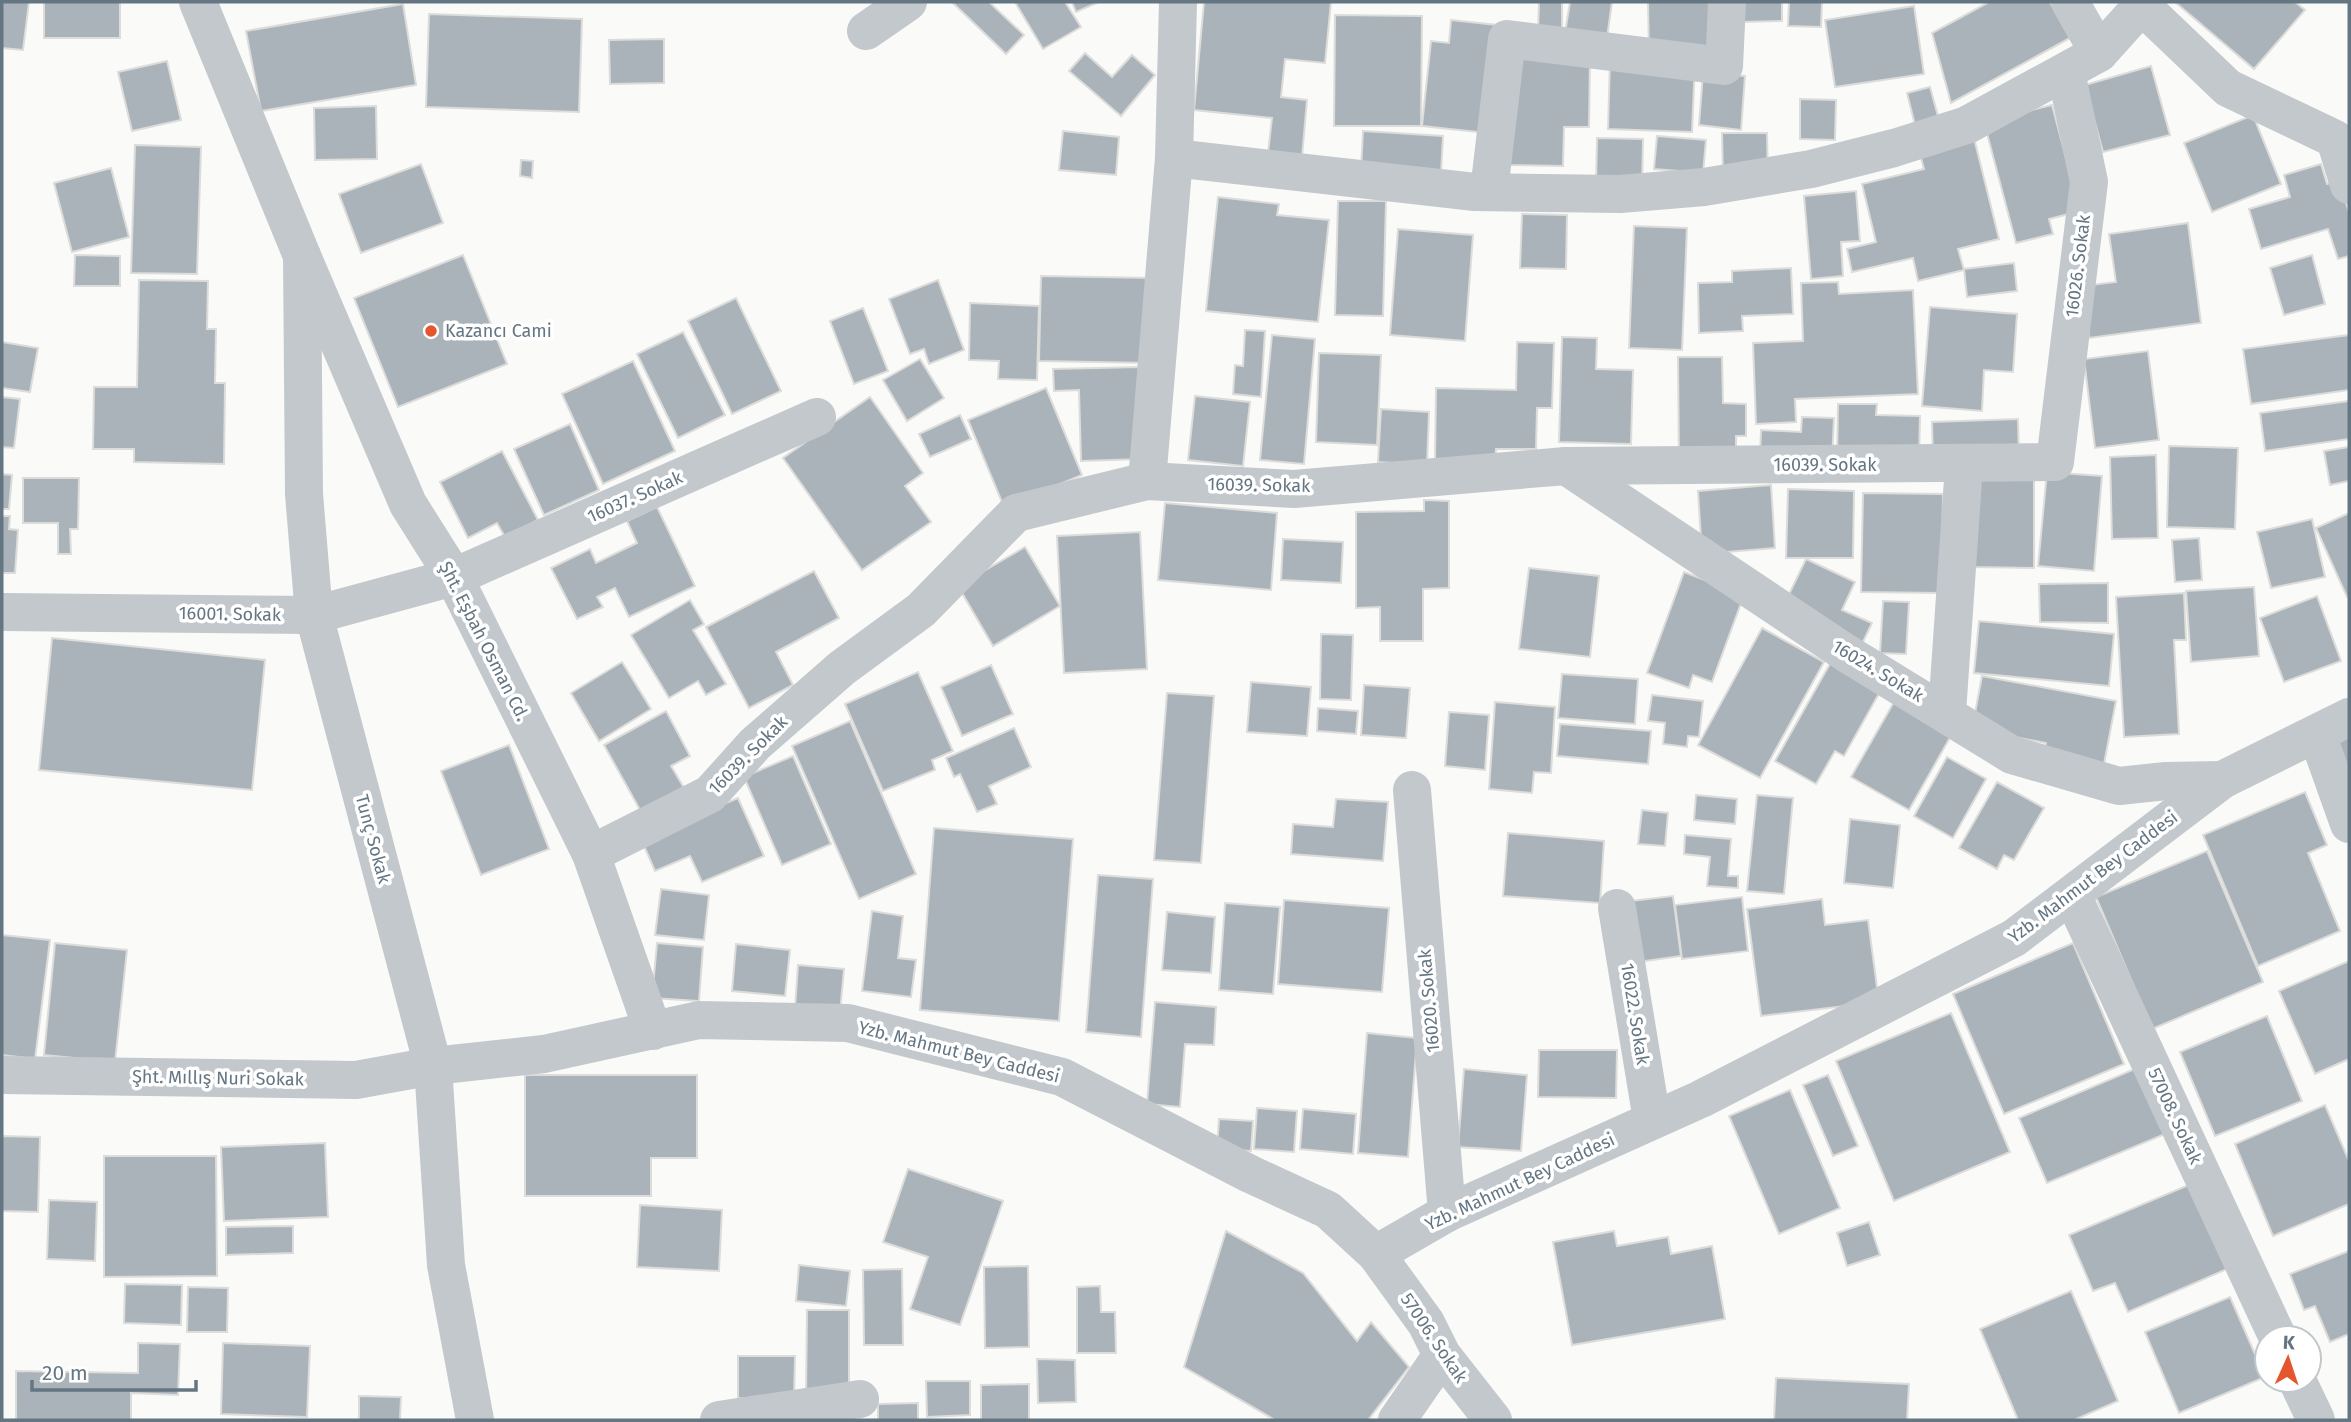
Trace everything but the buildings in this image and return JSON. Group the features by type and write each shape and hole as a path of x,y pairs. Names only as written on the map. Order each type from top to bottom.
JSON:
{"street":[{"name":"Şht. Eşbah Osman Cd.","path":"198,2 408,504 454,577 591,854 653,1031"},
{"path":"866,31 908,2"},
{"path":"1147,481 1174,158 1178,2"},
{"path":"1489,191 1507,39 1724,66 1727,2"},
{"path":"2070,2 2099,53"},
{"path":"1174,158 1475,192 1620,194 1704,187 1811,169 1894,148 1967,125 2099,53 2144,4 2228,88 2342,132 2349,185"},
{"name":"16026. Sokak","path":"2054,462 2089,181 2066,72"},
{"name":"Tunç Sokak","path":"302,256 304,494 314,615 433,1066 446,1265 475,1420"},
{"name":"16037. Sokak","path":"454,577 817,417"},
{"name":"16039. Sokak","path":"591,854 710,794 755,744 842,668 921,610 1016,513 1147,481 1294,489 1566,467 2054,462"},
{"path":"1947,713 1964,465"},
{"name":"16024. Sokak","path":"1566,467 1846,653 2012,755 2119,786 2166,781 2222,780"},
{"name":"16001. Sokak","path":"2,612 314,615 454,577"},
{"path":"2333,725 2349,824"},
{"name":"Yzb. Mahmut Bey Caddesi","path":"433,1066 544,1054 699,1020 848,1023 1062,1077 1250,1174 1328,1210 1376,1254 1447,1213 1701,1099 2014,938 2222,780 2333,725"},
{"name":"16020. Sokak","path":"1412,790 1447,1213"},
{"name":"57008. Sokak","path":"2072,895 2271,1324"},
{"name":"16022. Sokak","path":"1617,908 1652,1120"},
{"name":"Şht. Mıllış Nuri Sokak","path":"2,1075 356,1080 433,1066"},
{"name":"57006. Sokak","path":"1376,1254 1426,1323 1441,1355 1493,1420"},
{"path":"1397,1420 1441,1355"},
{"path":"2304,1394 2316,1420"},
{"path":"719,1420 860,1399"}],"place":[{"name":"Kazancı Cami","path":"431,331"}]}
